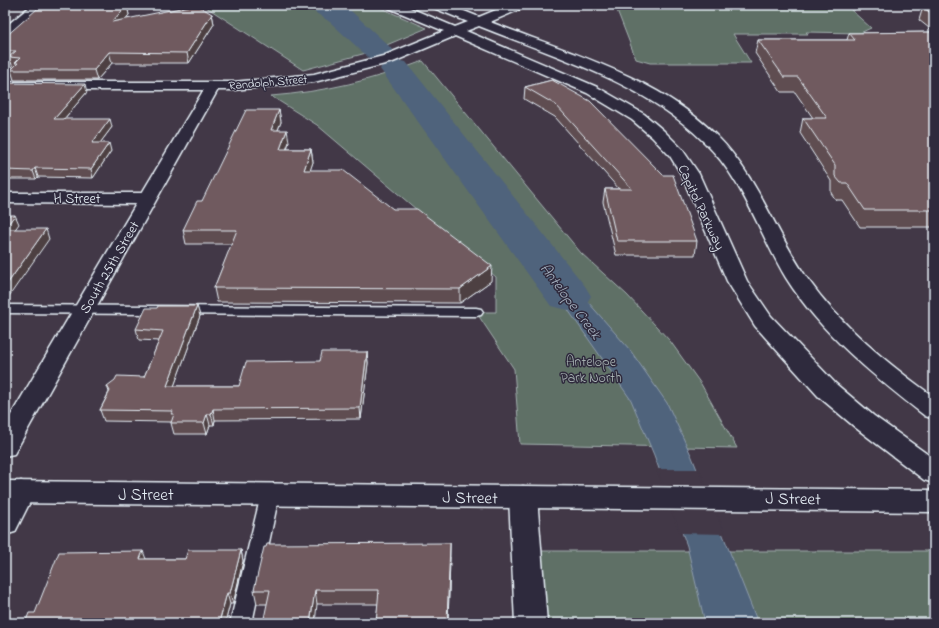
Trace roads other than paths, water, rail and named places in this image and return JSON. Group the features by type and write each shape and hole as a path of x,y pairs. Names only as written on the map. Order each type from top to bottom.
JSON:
{"main road":[{"path":"5,34 39,5"},
{"name":"Capitol Parkway","path":"393,5 592,90 638,117 658,134 676,153 690,174 737,281 763,321 827,390 865,422 934,473"},
{"path":"438,5 619,78 658,98 699,128 732,162 746,183 788,264 813,300 831,322 875,364 934,410"},
{"name":"Randolph Street","path":"5,86 213,86 270,84 338,73 388,59 519,5"},
{"name":"South 25th Street","path":"5,448 213,86"},
{"name":"H Street","path":"5,198 148,199"},
{"path":"5,524 13,492"},
{"name":"J Street","path":"13,492 934,501"},
{"path":"522,497 531,623"}],"lane":[{"path":"5,309 476,312"},
{"path":"241,623 270,495"}],"water":[{"path":"528,244 567,278 630,350 667,403 692,457 758,623 705,623 687,546 654,455 631,400 566,307"}],"waterway":[{"name":"Antelope Creek","path":"322,5 340,16 379,52"},
{"name":"Antelope Creek","path":"395,69 568,296"}],"park label":[{"name":"Antelope Park North","path":"591,370"}]}
